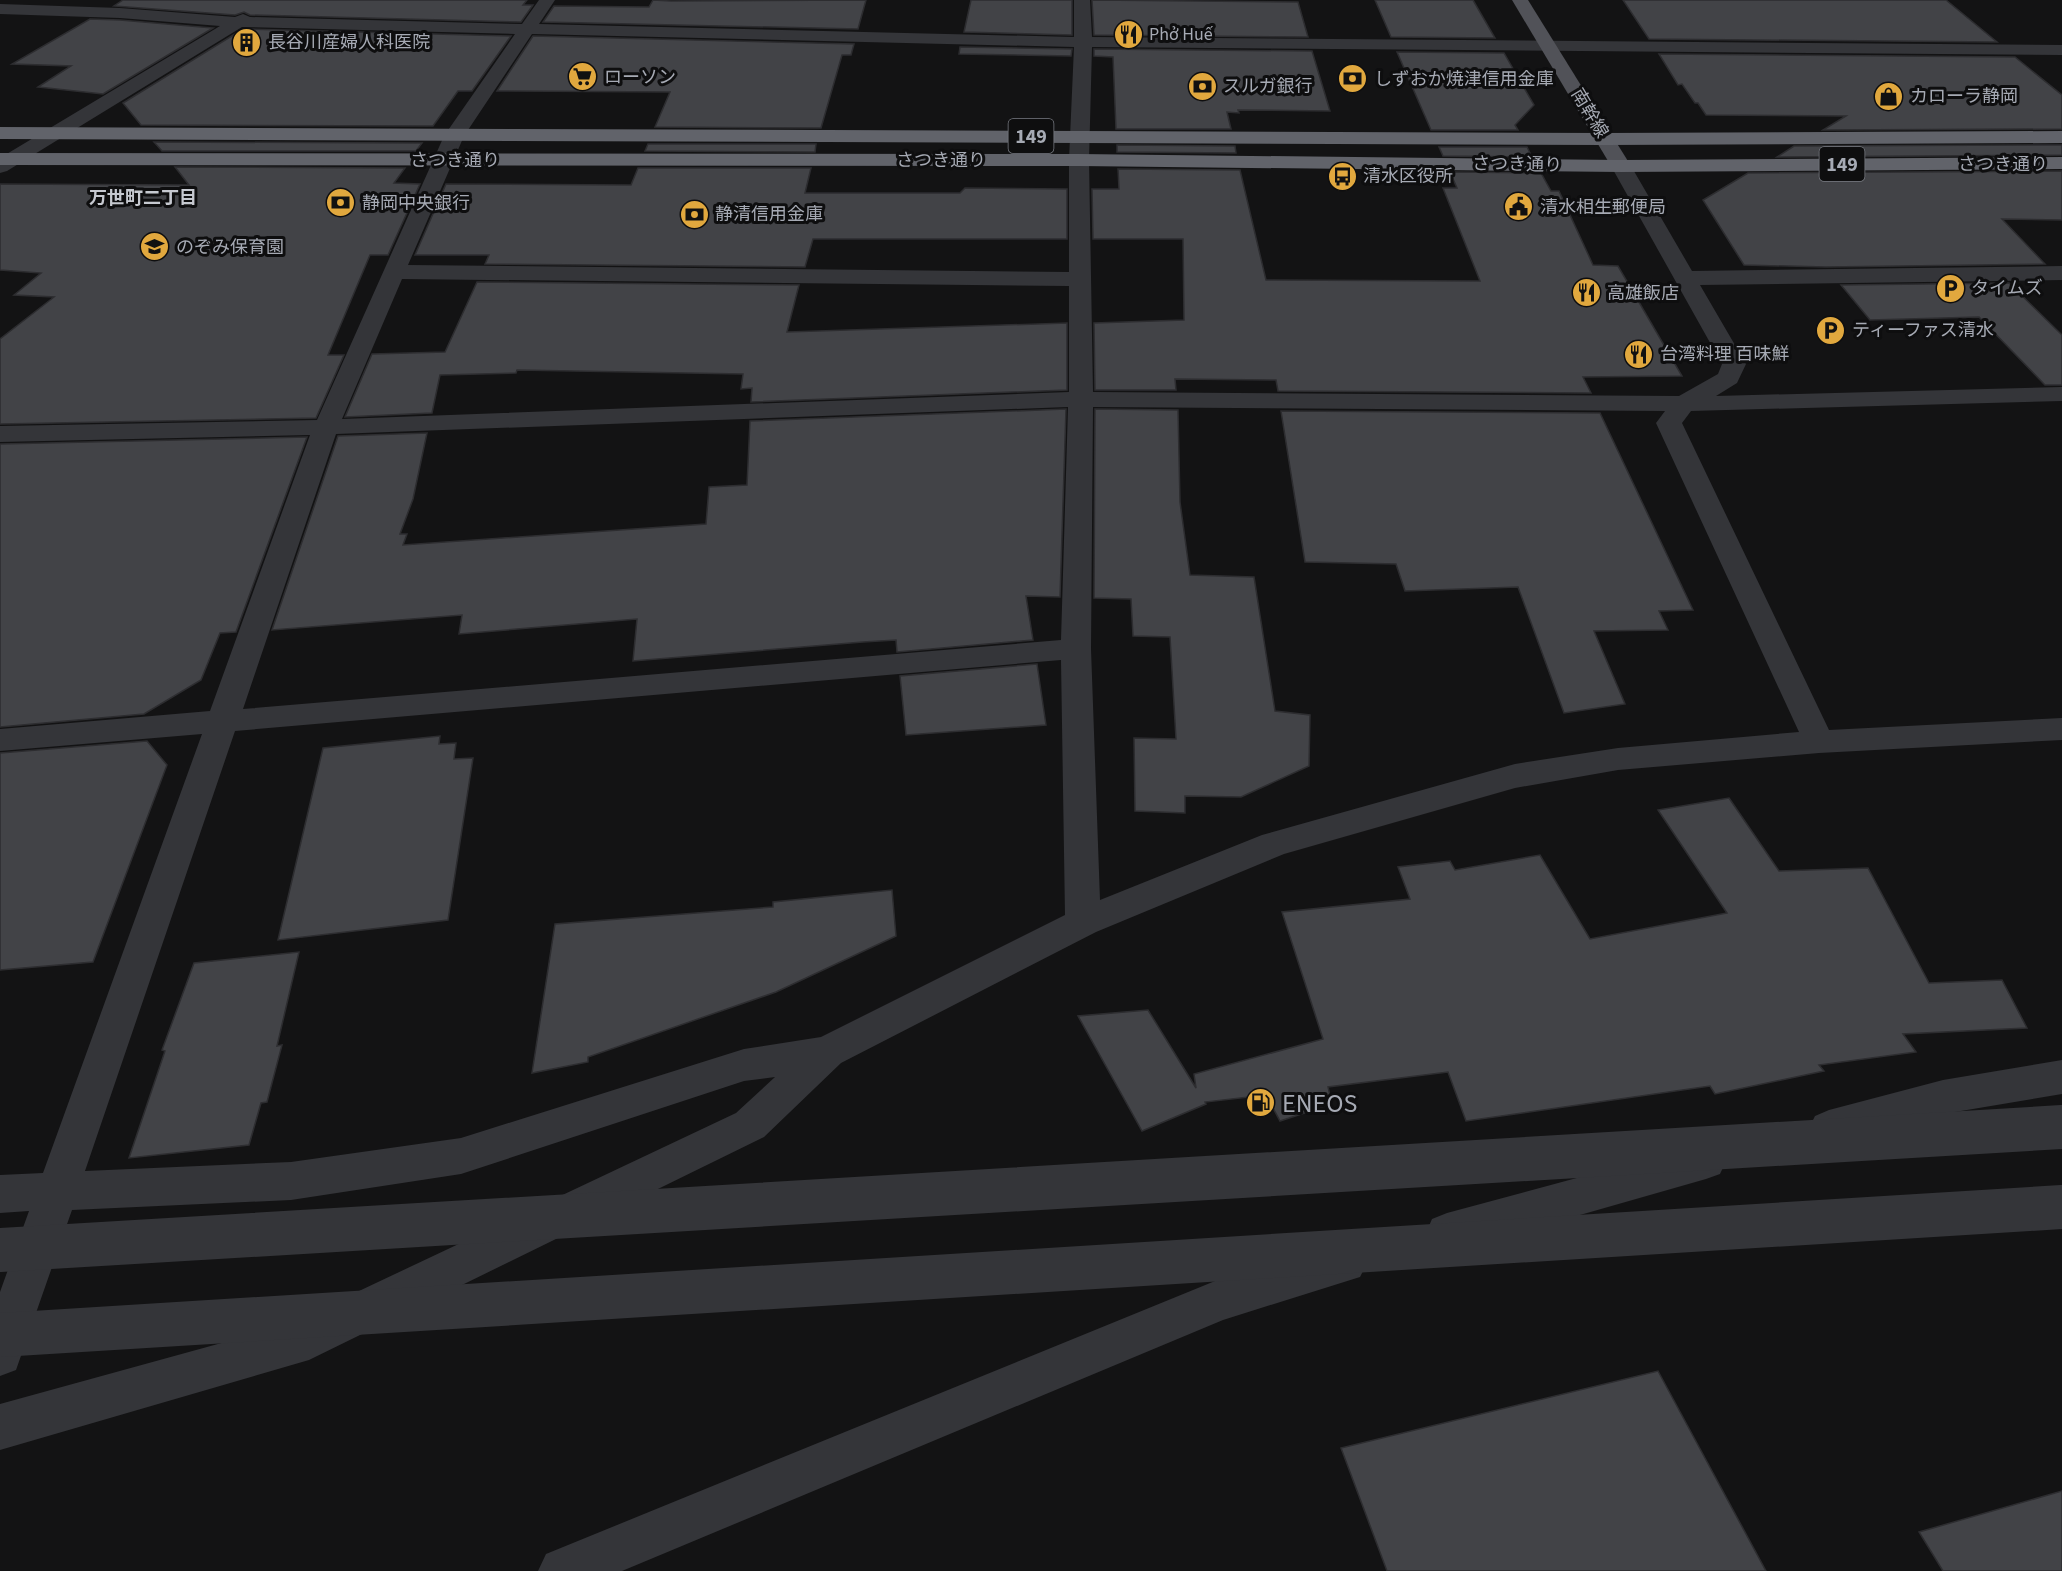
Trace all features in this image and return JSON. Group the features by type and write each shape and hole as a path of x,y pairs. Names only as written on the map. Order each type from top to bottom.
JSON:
{"highway":[{"name":"さつき通り","path":"0,133 1605,139 2062,137"},
{"name":"さつき通り","path":"4,162 1079,160 1621,166 2062,163"}],"main road":[{"name":"南幹線","path":"1520,0 1621,166"}],"street":[{"path":"0,1355 326,427 454,136 547,0"},
{"path":"1082,0 1083,42 1079,136 1081,399 1076,649 1083,922"},
{"path":"4,162 240,22 264,5"},
{"path":"0,9 120,13 240,22 1083,42 2062,50"},
{"path":"1621,166 1734,364 1728,378 1684,404 1669,423 1819,742"},
{"path":"394,272 1080,279"},
{"path":"1686,278 2062,273"},
{"path":"0,434 326,427 1081,399 1684,404 2062,394"},
{"path":"0,740 1076,649"},
{"path":"0,1427 293,1345 750,1125 827,1052 1083,922 1274,844 1515,776 1618,759 1819,742 2062,729"},
{"path":"0,1194 291,1181 461,1156 744,1065 827,1052"},
{"path":"563,1571 1220,1300 1540,1206 1943,1097 2062,1077"},
{"path":"0,1250 2062,1127"},
{"path":"0,1335 2062,1207"}],"building":[{"path":"123,0 527,0 523,5 533,5 521,22 250,15 244,12 235,15 114,6"},
{"path":"653,0 866,0 858,29 543,22 554,6 649,7"},
{"path":"971,0 1072,0 1072,35 964,32"},
{"path":"1092,0 1298,2 1308,37 1094,35"},
{"path":"1375,0 1473,0 1495,38 1391,37"},
{"path":"1623,0 1946,0 1997,42 1649,39"},
{"path":"90,19 213,28 103,94 38,87 71,66 12,64"},
{"path":"243,29 511,36 472,91 458,91 433,126 141,125 123,103"},
{"path":"533,36 854,44 851,55 842,55 821,128 655,127 670,92 497,91"},
{"path":"960,47 1072,49 1071,56 959,54"},
{"path":"1094,49 1312,51 1330,111 1238,110 1239,113 1227,112 1231,129 1116,129 1113,57 1094,56"},
{"path":"1397,52 1504,53 1534,105 1515,125 1518,130 1431,130"},
{"path":"1659,54 2015,57 2062,95 2062,129 1823,130 1846,116 1706,115 1682,84 1678,85"},
{"path":"154,142 422,143 416,151 162,151"},
{"path":"648,144 816,144 815,152 645,151"},
{"path":"1117,145 1235,146 1236,153 1117,152"},
{"path":"2062,145 2062,155 1777,157 1794,146"},
{"path":"1439,147 1527,147 1532,157 1443,156"},
{"path":"175,167 405,168 394,183 420,184 388,255 370,255 328,355 344,355 316,418 0,424 0,339 54,297 14,295 41,273 0,270 0,184 189,185"},
{"path":"638,168 811,168 805,193 960,193 965,188 1067,189 1067,239 813,239 805,267 485,264 489,255 415,255 446,184 631,185"},
{"path":"1118,169 1240,170 1266,280 1480,281 1443,188 1457,188 1450,172 1541,173 1551,191 1559,191 1593,265 1618,266 1682,376 1583,377 1591,393 1278,391 1276,380 1175,379 1176,390 1095,390 1094,323 1184,320 1183,239 1093,239 1092,189 1119,189"},
{"path":"2062,171 2062,220 2002,219 2045,264 1826,267 1744,265 1703,200 1748,173"},
{"path":"477,282 799,285 787,332 1067,323 1067,390 751,402 752,388 741,389 743,374 517,370 516,373 440,375 432,413 345,417 372,354 445,352"},
{"path":"2009,283 2062,335 2062,385 2045,385 1979,317 1870,320 1841,285"},
{"path":"1066,409 1060,597 1026,596 1033,640 897,652 896,640 633,661 637,619 459,634 462,615 272,630 338,436 427,433 413,499 400,534 407,534 403,545 706,524 709,487 747,485 750,421"},
{"path":"1095,409 1178,410 1180,502 1190,575 1254,577 1275,711 1310,715 1309,766 1241,797 1185,796 1185,813 1135,811 1134,738 1176,739 1170,637 1133,636 1131,599 1094,598"},
{"path":"1281,411 1600,413 1693,610 1659,611 1668,630 1594,631 1625,704 1564,713 1518,587 1405,591 1396,564 1305,562"},
{"path":"307,437 236,632 220,633 201,680 144,714 0,727 0,444"},
{"path":"1037,664 1046,725 906,735 900,676"},
{"path":"440,736 439,744 456,743 454,759 473,758 448,920 278,940 323,748"},
{"path":"147,741 167,765 93,962 0,970 0,753"},
{"path":"1729,798 1779,871 1868,868 1929,983 2002,980 2027,1028 1903,1034 1916,1052 1819,1065 1824,1071 1715,1094 1710,1086 1466,1121 1448,1072 1328,1087 1332,1104 1280,1121 1266,1095 1205,1102 1206,1104 1142,1131 1078,1016 1148,1010 1196,1088 1194,1074 1323,1039 1282,912 1410,899 1398,867 1450,861 1455,870 1540,855 1590,939 1727,913 1658,810"},
{"path":"892,890 896,936 776,992 588,1057 588,1062 532,1073 555,924 773,907 773,902"},
{"path":"299,952 277,1046 282,1045 267,1102 261,1103 249,1145 129,1158 165,1051 162,1050 194,963"},
{"path":"1658,1371 1766,1571 1387,1571 1341,1448"},
{"path":"2062,1491 2062,1571 1943,1571 1919,1532"}],"place":[{"name":"Phở Huế","path":"1128,34"},
{"name":"長谷川産婦人科医院","path":"247,42"},
{"name":"ローソン","path":"583,77"},
{"name":"しずおか焼津信用金庫","path":"1353,79"},
{"name":"スルガ銀行","path":"1202,86"},
{"name":"カローラ静岡","path":"1889,96"},
{"name":"清水区役所","path":"1342,176"},
{"name":"静岡中央銀行","path":"341,203"},
{"name":"清水相生郵便局","path":"1519,207"},
{"name":"静清信用金庫","path":"694,214"},
{"name":"のぞみ保育園","path":"155,247"},
{"name":"タイムズ","path":"1950,288"},
{"name":"高雄飯店","path":"1586,293"},
{"name":"ティーファス清水","path":"1831,330"},
{"name":"台湾料理 百味鮮","path":"1639,354"},
{"name":"ENEOS","path":"1261,1103"}],"district":[{"name":"万世町二丁目","path":"143,198"}]}
